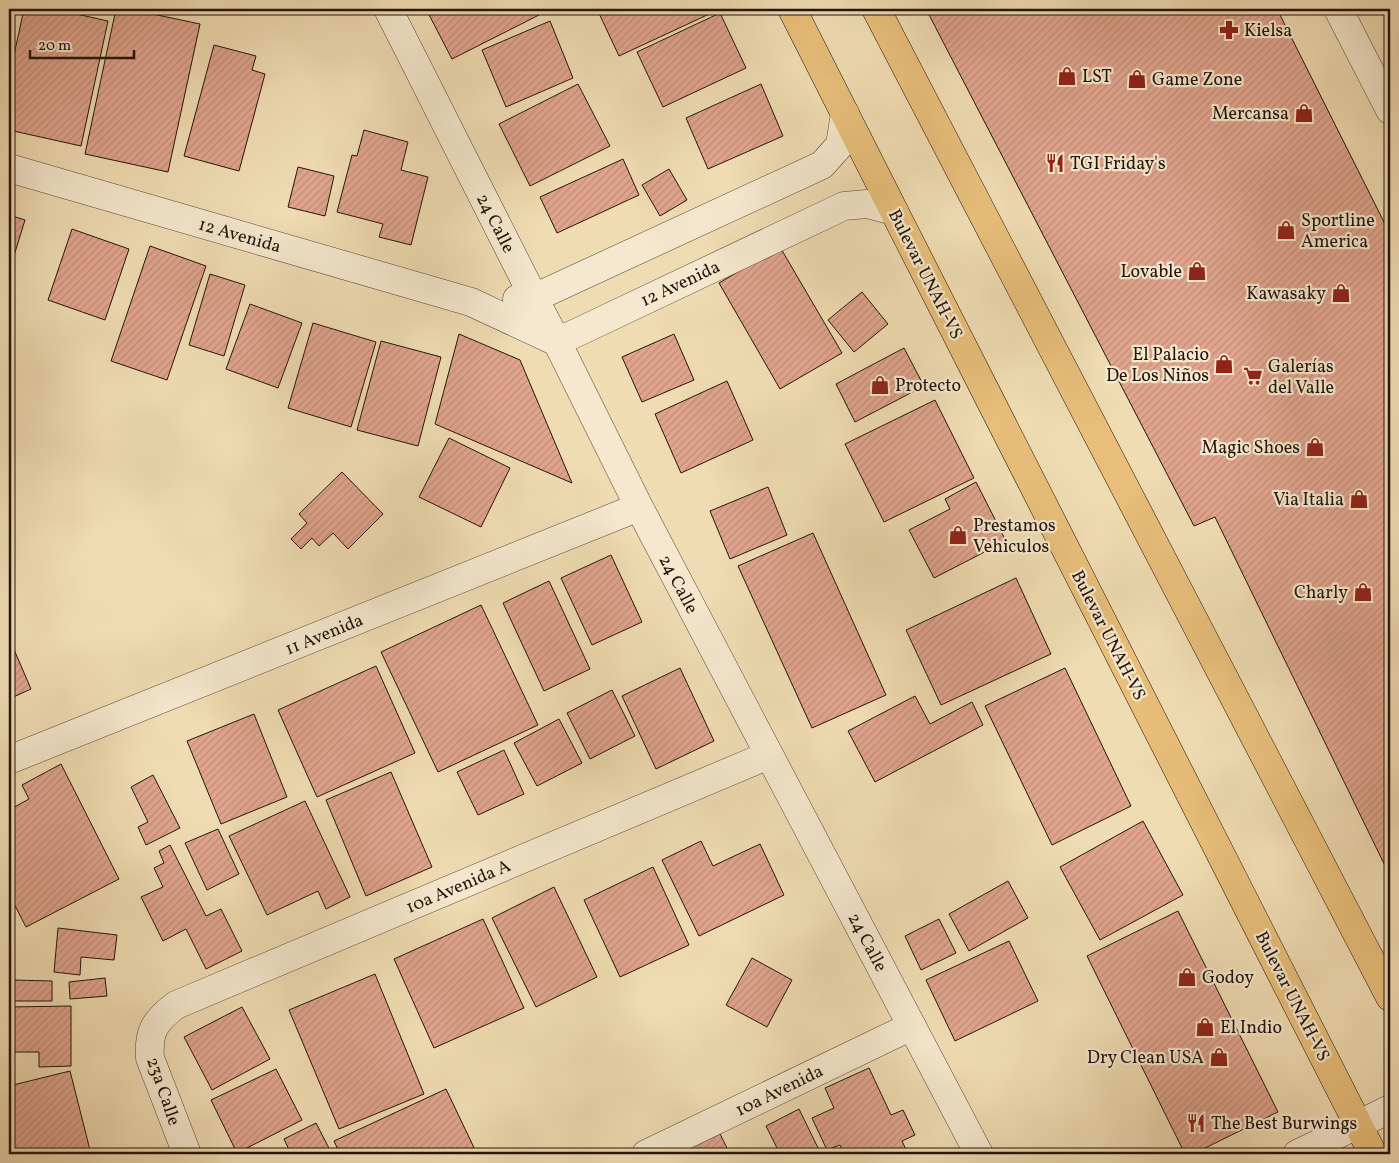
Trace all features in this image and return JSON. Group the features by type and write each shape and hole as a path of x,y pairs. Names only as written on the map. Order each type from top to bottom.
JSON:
{"main road":[{"name":"Bulevar UNAH-VS","path":"792,9 1373,1154"},
{"path":"876,9 1390,997"}],"street":[{"name":"24 Calle","path":"388,9 639,507 979,1154"},
{"path":"1338,9 1390,110"},
{"name":"12 Avenida","path":"470,302 534,298 822,165 840,145 844,113"},
{"name":"12 Avenida","path":"9,168 470,302 557,342 844,206 867,204 894,211"},
{"name":"11 Avenida","path":"9,760 639,507"},
{"name":"10a Avenida A","path":"154,1026 162,1015 176,1005 769,755"},
{"name":"23a Calle","path":"154,1026 148,1043 150,1058 187,1154"},
{"name":"10a Avenida","path":"646,1154 912,1026"},
{"path":"1297,1154 1390,1109"}],"building":[{"path":"24,9 54,9 108,21 81,146 9,130 9,78"},
{"path":"116,9 129,9 200,24 168,172 85,154"},
{"path":"426,9 536,9 539,15 452,59"},
{"path":"597,9 720,9 619,56"},
{"name":"Galerías del Valle","path":"926,9 1277,9 1390,234 1390,876 1215,517 1194,526"},
{"path":"720,13 746,68 663,107 637,52"},
{"path":"550,21 573,78 506,107 482,50"},
{"path":"214,45 256,56 252,70 265,74 239,171 184,156"},
{"path":"578,84 610,146 530,186 499,124"},
{"path":"761,84 783,136 708,169 686,118"},
{"path":"364,130 408,142 401,170 428,177 411,245 379,237 383,224 337,212 352,155 357,156"},
{"path":"623,159 639,195 557,233 540,197"},
{"path":"298,167 334,176 325,216 288,207"},
{"path":"669,169 687,200 660,216 642,185"},
{"path":"9,215 25,220 9,272"},
{"path":"72,229 129,249 105,320 48,300"},
{"path":"150,246 206,266 167,380 111,361"},
{"path":"780,247 842,353 780,389 719,283"},
{"path":"210,274 245,285 224,356 189,345"},
{"path":"862,292 888,324 854,352 828,320"},
{"path":"250,304 302,323 278,388 226,369"},
{"path":"313,323 376,342 351,427 288,408"},
{"path":"459,334 520,360 572,483 435,424"},
{"path":"674,334 694,380 642,402 622,357"},
{"path":"381,341 441,357 418,446 357,430"},
{"name":"Protecto","path":"904,348 924,386 855,422 836,384"},
{"path":"727,381 753,440 681,473 655,414"},
{"path":"935,400 974,478 884,522 845,444"},
{"path":"449,438 510,468 481,527 419,497"},
{"path":"342,472 383,514 348,549 333,533 319,546 312,538 301,549 291,539 307,523 299,514"},
{"name":"Prestamos Vehiculos","path":"976,482 1006,541 934,578 909,530 950,509 945,499"},
{"path":"768,487 787,535 730,559 710,511"},
{"path":"813,533 886,695 812,728 738,566"},
{"path":"611,555 642,622 592,645 561,578"},
{"path":"1016,578 1051,654 941,705 906,630"},
{"path":"549,581 590,669 544,691 503,603"},
{"path":"481,605 538,725 438,772 381,652"},
{"path":"9,638 31,689 9,699"},
{"path":"376,666 415,753 317,797 278,710"},
{"path":"680,668 714,741 656,769 622,696"},
{"path":"1065,668 1131,806 1052,845 985,706"},
{"path":"612,690 635,736 590,759 567,713"},
{"path":"915,696 930,724 972,702 983,725 875,782 848,731"},
{"path":"254,714 287,797 221,824 187,741"},
{"path":"559,719 582,763 537,786 514,743"},
{"path":"504,750 524,794 478,815 457,772"},
{"path":"61,764 119,879 26,927 9,894 9,810 29,799 22,785"},
{"path":"391,772 432,867 366,896 326,800"},
{"path":"153,775 180,828 146,845 138,827 148,822 131,787"},
{"path":"305,801 350,897 326,909 318,891 267,915 229,836"},
{"path":"1143,821 1183,895 1100,940 1060,867"},
{"path":"218,829 239,874 207,890 185,843"},
{"path":"701,841 713,866 760,844 784,895 699,936 662,860"},
{"path":"170,845 206,916 221,909 242,951 206,969 186,929 163,941 141,897 163,887 154,868 164,863 159,851"},
{"path":"653,867 689,945 620,977 584,900"},
{"path":"1008,881 1028,918 969,951 949,914"},
{"path":"554,887 597,977 536,1007 492,918"},
{"path":"1178,911 1278,1112 1193,1154 1185,1154 1087,956"},
{"path":"483,919 524,1008 434,1048 394,959"},
{"path":"939,919 956,953 921,970 905,936"},
{"path":"58,928 117,935 114,960 81,957 80,975 54,972"},
{"path":"1009,941 1038,1001 955,1041 926,980"},
{"path":"752,958 792,980 767,1027 726,1005"},
{"path":"375,974 424,1094 339,1129 289,1010"},
{"path":"105,978 107,996 70,999 69,982"},
{"path":"14,980 52,981 52,1001 14,1001"},
{"path":"71,1006 71,1066 39,1067 39,1052 9,1052 9,1007"},
{"path":"242,1007 270,1059 212,1090 184,1037"},
{"path":"869,1068 891,1115 903,1110 915,1135 902,1141 908,1154 844,1154 840,1145 827,1150 812,1118 834,1108 825,1088"},
{"path":"276,1069 302,1120 237,1153 211,1100"},
{"path":"70,1071 91,1154 9,1154 9,1086"},
{"path":"446,1089 477,1154 340,1154 334,1141"},
{"path":"799,1109 821,1154 780,1154 766,1126"},
{"path":"316,1123 332,1154 291,1154 284,1139"},
{"path":"720,1134 730,1154 677,1154"}],"place":[{"name":"Kielsa","path":"1229,30"},
{"name":"LST","path":"1067,76"},
{"name":"Game Zone","path":"1137,79"},
{"name":"Mercansa","path":"1304,113"},
{"name":"TGI Friday's","path":"1055,163"},
{"name":"Sportline America","path":"1286,230"},
{"name":"Lovable","path":"1197,271"},
{"name":"Kawasaky","path":"1341,293"},
{"name":"El Palacio De Los Niños","path":"1224,364"},
{"name":"Galerías del Valle","path":"1253,376"},
{"name":"Protecto","path":"880,385"},
{"name":"Magic Shoes","path":"1315,447"},
{"name":"Via Italia","path":"1359,499"},
{"name":"Prestamos Vehiculos","path":"958,535"},
{"name":"Charly","path":"1363,592"},
{"name":"Godoy","path":"1187,977"},
{"name":"El Indio","path":"1205,1027"},
{"name":"Dry Clean USA","path":"1219,1057"},
{"name":"The Best Burwings","path":"1196,1123"}]}
